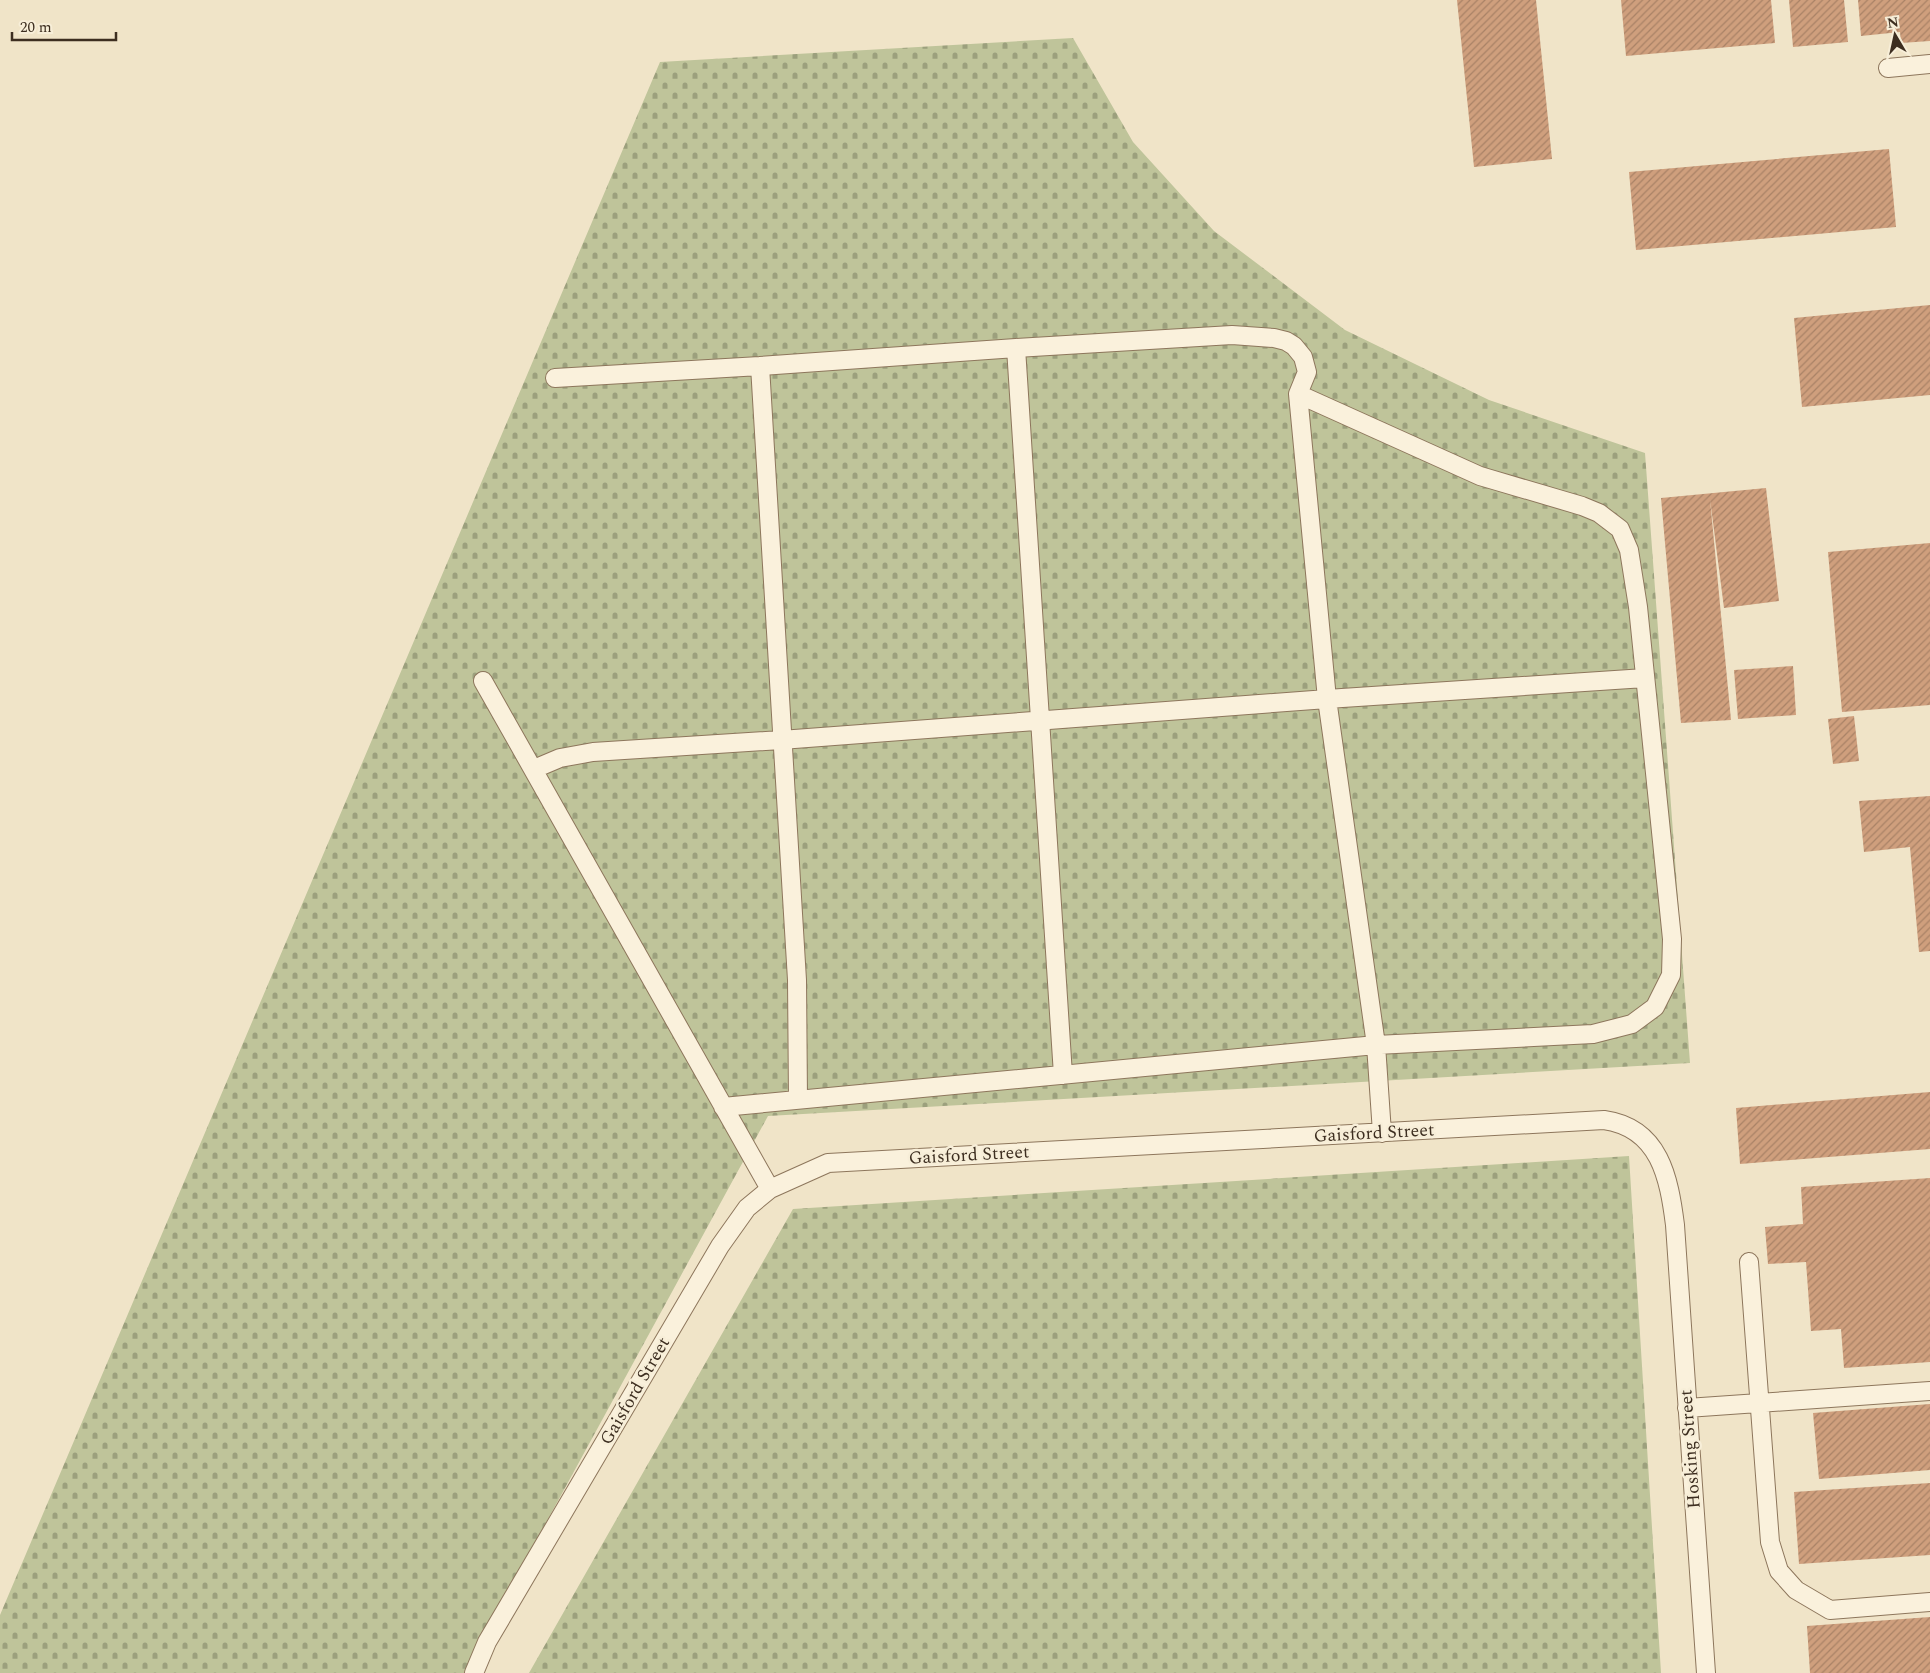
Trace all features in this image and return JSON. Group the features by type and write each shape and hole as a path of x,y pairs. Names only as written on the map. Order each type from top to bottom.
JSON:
{"lane":[{"path":"1888,68 1930,64"},
{"path":"555,378 1232,335 1274,338 1286,341 1294,346 1303,358 1307,372 1298,394 1327,699 1376,1045 1382,1133"},
{"path":"1016,348 1063,1075"},
{"path":"760,366 796,980 798,1099"},
{"path":"722,1107 1376,1045 1593,1034 1632,1024 1654,1007 1670,975 1672,939 1638,607 1630,550 1620,529 1599,514 1582,506 1480,476 1298,394"},
{"path":"534,769 560,758 593,752 1645,678"},
{"path":"483,681 770,1189"},
{"name":"Gaisford Street","path":"474,1673 488,1642 720,1246 748,1208 770,1189 828,1163 1604,1120 1621,1123 1641,1136 1660,1158 1671,1189 1675,1225"},
{"name":"Hosking Street","path":"1675,1225 1706,1673"},
{"path":"1748,1262 1770,1542 1779,1571 1796,1590 1830,1610 1930,1602"},
{"path":"1687,1408 1930,1391"}],"green space":[{"path":"1073,38 1133,142 1214,231 1345,330 1489,400 1645,453 1690,1063 768,1116 464,1673 0,1673 0,1615 660,62"},
{"path":"1629,1156 1661,1673 529,1673 793,1209"}],"building":[{"path":"1457,0 1536,0 1552,159 1474,167"},
{"path":"1621,0 1771,0 1775,43 1626,56"},
{"path":"1789,0 1844,0 1848,42 1793,47"},
{"path":"1858,0 1930,0 1930,41 1901,43 1900,32 1861,36"},
{"path":"1889,149 1896,227 1636,250 1629,172"},
{"path":"1930,305 1930,395 1802,407 1794,318"},
{"path":"1766,488 1779,601 1724,608 1710,499 1731,720 1681,723 1661,498"},
{"path":"1930,543 1930,705 1842,712 1828,552"},
{"path":"1793,666 1796,715 1738,719 1734,670"},
{"path":"1854,716 1859,761 1833,764 1828,719"},
{"path":"1930,796 1930,951 1919,952 1910,847 1864,852 1859,801"},
{"path":"1930,1092 1930,1149 1740,1164 1736,1108"},
{"path":"1930,1178 1930,1362 1844,1368 1841,1329 1811,1331 1806,1262 1768,1264 1765,1227 1803,1224 1801,1187"},
{"path":"1930,1404 1930,1470 1819,1479 1813,1413"},
{"path":"1930,1483 1930,1555 1799,1564 1794,1492"},
{"path":"1930,1617 1930,1673 1810,1673 1807,1626"}]}
